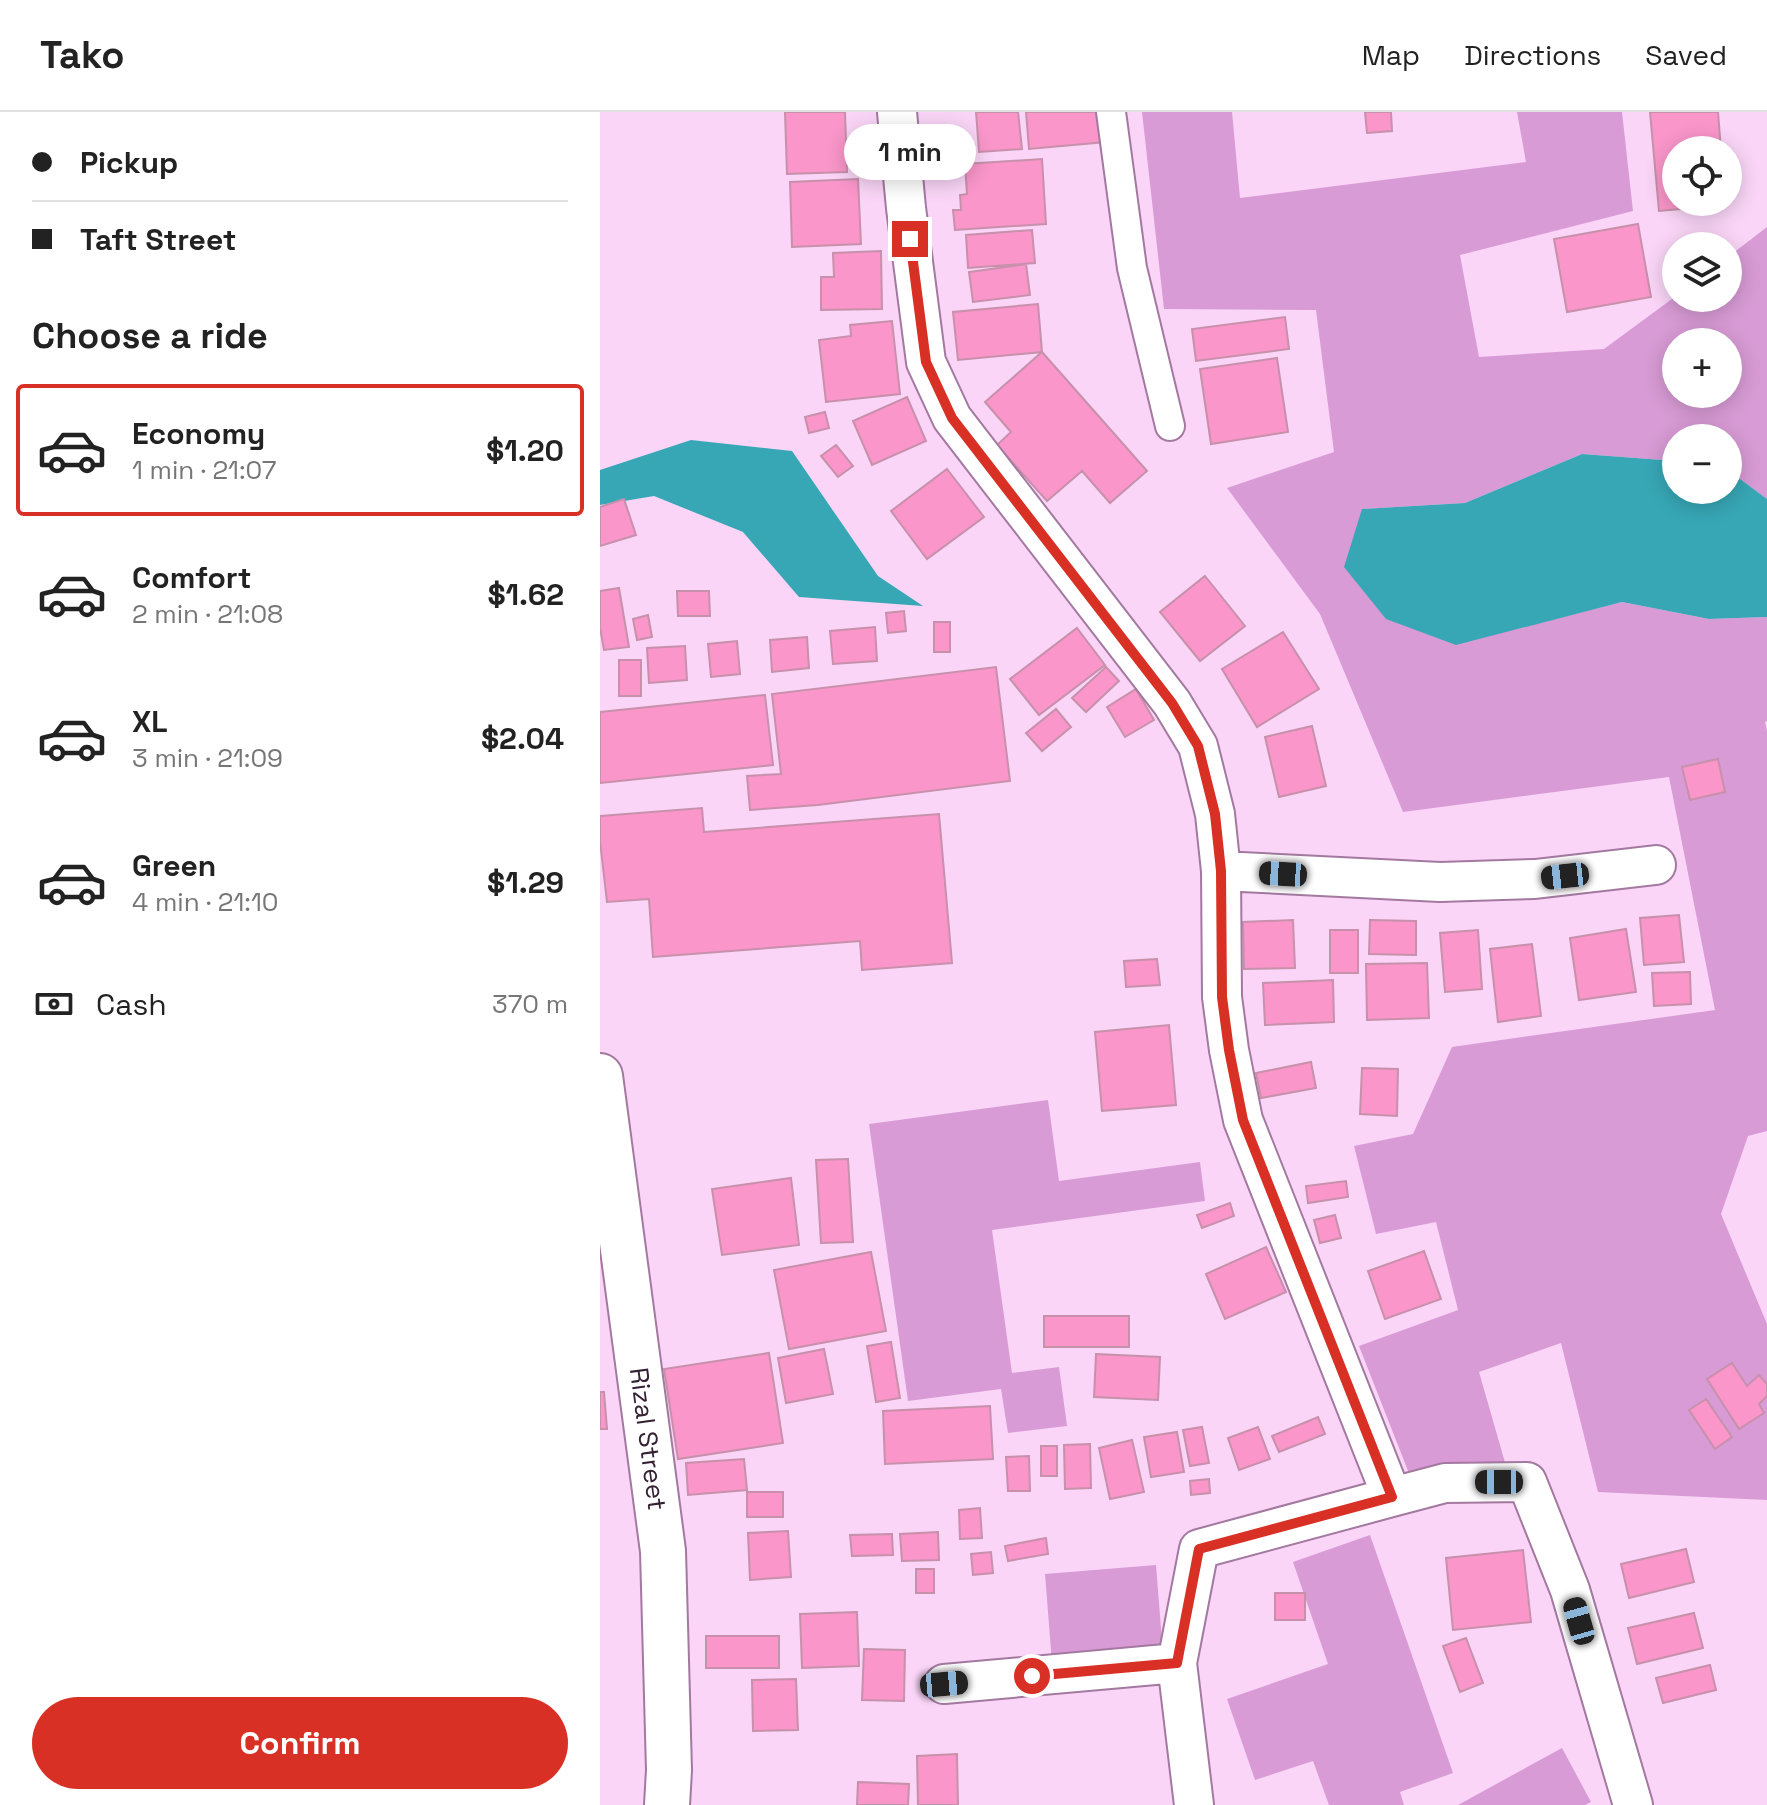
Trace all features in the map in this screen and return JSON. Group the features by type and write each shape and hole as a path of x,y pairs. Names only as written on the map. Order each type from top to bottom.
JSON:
{"main road":[{"name":"Rizal Street","path":"600,1076 663,1551 669,1770 667,1805"}],"street":[{"path":"897,112 926,362 952,418 1172,703 1198,746 1215,814 1221,871 1222,997 1243,1120 1392,1497"},
{"path":"1111,112 1132,268 1170,426"},
{"path":"1221,871 1440,882 1535,879 1656,865"},
{"path":"1194,1805 1177,1663 1199,1549 1445,1483 1527,1482 1570,1590 1633,1805"},
{"path":"944,1684 1177,1663"}],"shaded area":[{"path":"1142,112 1232,112 1240,198 1526,162 1517,112 1622,112 1633,211 1460,255 1479,357 1604,349 1662,306 1662,312 1742,312 1742,246 1767,227 1767,499 1742,480 1742,424 1662,424 1662,460 1582,454 1465,503 1362,509 1456,644 1622,602 1709,619 1767,617 1767,1131 1748,1136 1721,1214 1767,1324 1767,1500 1598,1492 1561,1343 1479,1372 1508,1473 1412,1481 1359,1346 1458,1310 1436,1222 1376,1234 1354,1146 1413,1134 1452,1047 1715,1010 1669,777 1403,812 1320,614 1227,488 1334,452 1316,310 1164,309"},
{"path":"1048,1100 1059,1181 1200,1162 1205,1201 992,1230 1012,1373 1059,1367 1067,1426 1008,1433 1001,1389 908,1401 869,1124"},
{"path":"1370,1535 1453,1773 1400,1792 1404,1805 1329,1805 1313,1761 1255,1780 1227,1699 1328,1664 1293,1562"},
{"path":"1156,1565 1163,1654 1052,1663 1045,1574"},
{"path":"1562,1748 1591,1802 1585,1805 1458,1805"}],"water":[{"path":"691,440 792,451 878,576 923,606 799,597 743,532 654,496 600,505 600,470"},
{"path":"1582,454 1662,460 1662,504 1742,504 1742,480 1767,499 1767,617 1709,619 1622,602 1456,645 1386,619 1344,567 1362,509 1465,503"}],"building":[{"path":"785,112 845,112 847,172 787,174"},
{"path":"976,112 1018,112 1022,149 979,152"},
{"path":"1026,112 1103,112 1106,142 1029,149"},
{"path":"1365,112 1391,112 1392,131 1367,133"},
{"path":"1650,112 1718,112 1720,136 1662,136 1662,211 1659,211"},
{"path":"1042,159 1046,224 955,230 953,210 961,210 960,195 967,194 965,164"},
{"path":"858,179 861,244 792,247 790,182"},
{"path":"1638,224 1651,297 1567,312 1554,239"},
{"path":"1032,230 1035,263 968,268 966,235"},
{"path":"881,251 882,309 821,310 821,277 834,277 833,253"},
{"path":"1026,264 1030,295 973,302 969,272"},
{"path":"1038,304 1042,352 958,360 953,312"},
{"path":"1285,317 1289,349 1196,361 1192,329"},
{"path":"892,321 900,394 826,402 819,340 851,336 850,325"},
{"path":"1042,352 1147,471 1110,503 1082,471 1047,501 997,445 1011,432 985,402"},
{"path":"1277,358 1288,432 1211,444 1200,369"},
{"path":"907,397 926,441 872,465 853,421"},
{"path":"825,412 829,428 809,433 805,417"},
{"path":"836,445 853,466 838,477 821,456"},
{"path":"947,469 984,517 927,559 891,511"},
{"path":"624,499 636,535 600,546 600,507"},
{"path":"1205,576 1245,626 1200,661 1160,612"},
{"path":"619,588 629,647 604,650 600,628 600,591"},
{"path":"677,591 709,591 710,616 678,616"},
{"path":"904,611 906,631 888,633 886,613"},
{"path":"648,615 652,637 637,640 633,619"},
{"path":"934,622 950,622 950,652 934,652"},
{"path":"875,627 877,661 833,664 830,631"},
{"path":"1077,628 1105,665 1039,715 1010,679"},
{"path":"1283,632 1319,689 1257,727 1222,669"},
{"path":"807,637 809,668 772,672 770,640"},
{"path":"737,641 740,674 711,677 708,644"},
{"path":"685,646 687,680 649,683 647,648"},
{"path":"619,660 641,660 641,696 619,696"},
{"path":"996,667 1010,781 818,805 750,810 747,776 781,774 772,694"},
{"path":"1106,667 1119,681 1086,712 1072,698"},
{"path":"1136,689 1154,720 1125,737 1107,707"},
{"path":"765,695 773,765 600,783 600,712"},
{"path":"1056,709 1071,727 1042,751 1026,733"},
{"path":"1312,726 1326,786 1279,797 1265,737"},
{"path":"1718,759 1725,792 1690,800 1682,767"},
{"path":"702,808 704,832 939,814 952,963 862,970 860,941 653,957 649,899 607,902 600,816"},
{"path":"1679,915 1684,962 1644,965 1640,918"},
{"path":"1293,920 1295,968 1244,969 1243,922"},
{"path":"1370,920 1416,921 1416,955 1369,954"},
{"path":"1626,929 1636,992 1579,1000 1570,938"},
{"path":"1330,930 1358,930 1358,973 1330,973"},
{"path":"1478,930 1482,989 1445,992 1440,933"},
{"path":"1532,944 1541,1016 1498,1022 1490,949"},
{"path":"1157,959 1160,985 1126,987 1124,961"},
{"path":"1427,963 1429,1018 1367,1020 1366,964"},
{"path":"1690,972 1691,1004 1654,1006 1652,973"},
{"path":"1333,980 1334,1022 1265,1025 1263,983"},
{"path":"1169,1025 1176,1105 1102,1111 1095,1032"},
{"path":"1311,1062 1316,1088 1261,1098 1256,1073"},
{"path":"1362,1068 1398,1069 1397,1116 1360,1114"},
{"path":"848,1159 853,1242 821,1243 816,1160"},
{"path":"791,1178 799,1245 722,1255 712,1189"},
{"path":"1346,1181 1348,1197 1308,1203 1306,1186"},
{"path":"1230,1203 1234,1216 1202,1228 1197,1215"},
{"path":"1335,1215 1341,1238 1320,1243 1314,1220"},
{"path":"1266,1247 1286,1292 1225,1319 1206,1274"},
{"path":"1424,1251 1441,1299 1385,1319 1368,1271"},
{"path":"871,1252 886,1331 789,1349 774,1270"},
{"path":"1044,1316 1129,1316 1129,1347 1044,1347"},
{"path":"891,1342 900,1398 876,1402 867,1346"},
{"path":"824,1349 833,1394 786,1403 778,1358"},
{"path":"769,1353 783,1443 678,1459 664,1369"},
{"path":"1096,1354 1160,1357 1158,1400 1094,1397"},
{"path":"1732,1363 1747,1386 1759,1375 1767,1384 1767,1396 1759,1404 1764,1413 1739,1429 1707,1379"},
{"path":"600,1392 604,1392 607,1429 600,1429"},
{"path":"1706,1399 1732,1437 1715,1449 1689,1410"},
{"path":"990,1406 993,1459 885,1464 883,1411"},
{"path":"1318,1417 1325,1434 1279,1452 1272,1436"},
{"path":"1202,1427 1209,1463 1190,1466 1183,1430"},
{"path":"1258,1427 1270,1459 1239,1470 1228,1438"},
{"path":"1177,1432 1184,1472 1151,1477 1144,1437"},
{"path":"1132,1440 1144,1492 1110,1499 1099,1448"},
{"path":"1090,1444 1091,1488 1065,1489 1064,1445"},
{"path":"1041,1446 1057,1446 1057,1476 1041,1476"},
{"path":"1029,1456 1030,1491 1008,1491 1006,1457"},
{"path":"744,1459 747,1490 688,1495 686,1463"},
{"path":"1209,1479 1210,1493 1191,1495 1190,1481"},
{"path":"747,1492 783,1492 783,1517 747,1517"},
{"path":"980,1508 982,1538 960,1539 959,1510"},
{"path":"788,1531 791,1577 750,1580 748,1533"},
{"path":"938,1532 939,1560 902,1561 900,1534"},
{"path":"892,1534 893,1555 852,1556 850,1535"},
{"path":"1046,1538 1048,1554 1008,1561 1005,1546"},
{"path":"1686,1549 1694,1582 1629,1598 1621,1564"},
{"path":"1523,1550 1531,1622 1453,1630 1446,1558"},
{"path":"991,1552 993,1573 973,1575 971,1554"},
{"path":"916,1569 934,1569 934,1593 916,1593"},
{"path":"1275,1593 1305,1593 1305,1620 1275,1620"},
{"path":"857,1612 859,1666 802,1668 800,1614"},
{"path":"1694,1613 1703,1648 1637,1664 1628,1628"},
{"path":"706,1636 779,1636 779,1668 706,1668"},
{"path":"1466,1638 1483,1683 1460,1692 1443,1646"},
{"path":"864,1649 905,1650 904,1701 862,1700"},
{"path":"1710,1665 1716,1690 1663,1703 1656,1678"},
{"path":"796,1679 798,1730 753,1731 752,1680"},
{"path":"957,1754 958,1805 918,1805 917,1756"},
{"path":"858,1782 909,1784 908,1805 857,1805"}],"route":[{"path":"910,239 926,362 952,418 1172,703 1198,746 1215,814 1221,871 1222,997 1243,1120 1392,1497 1199,1549 1177,1663 1032,1676"}]}
